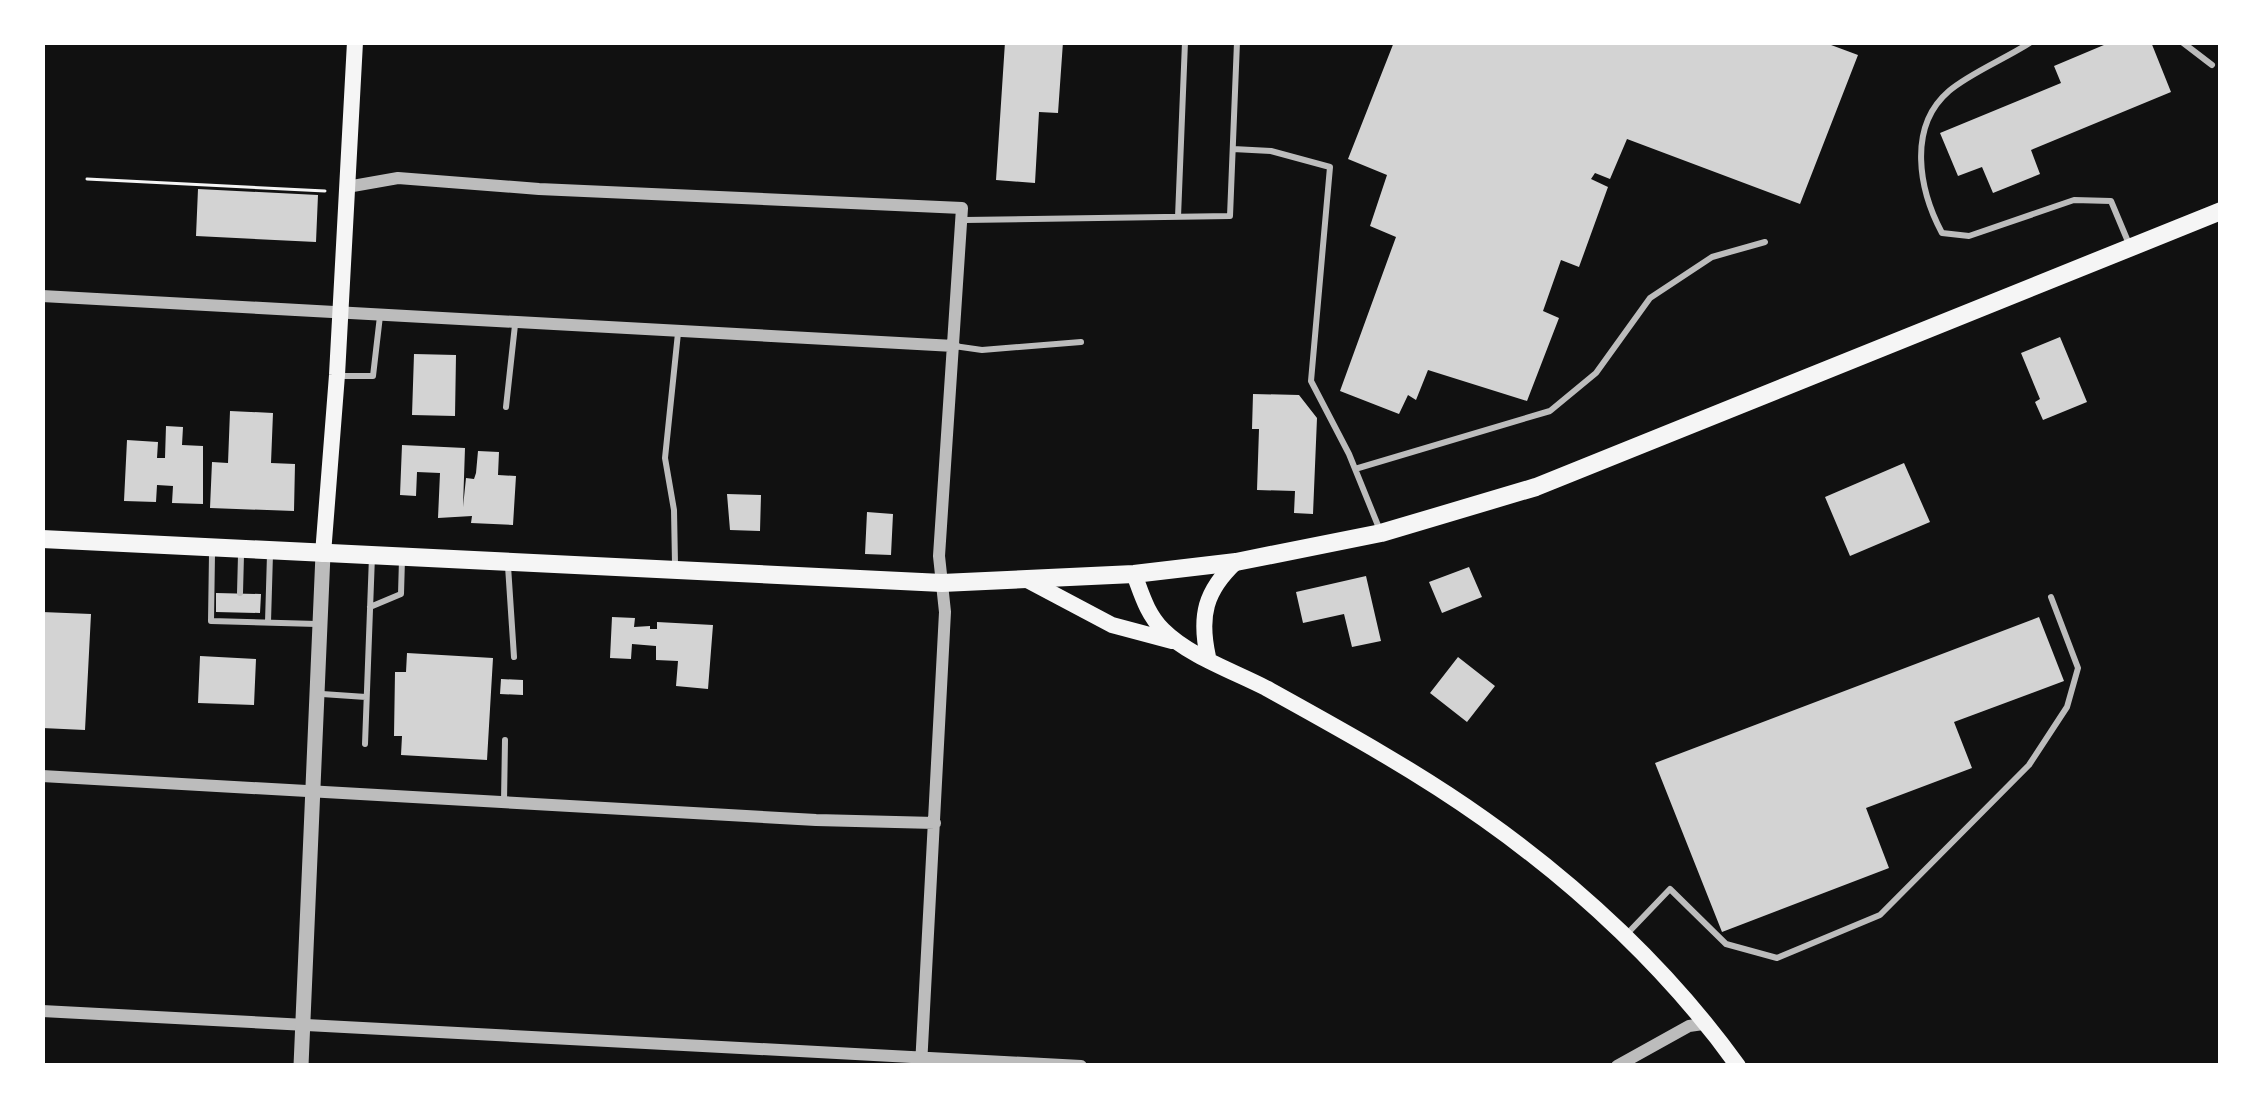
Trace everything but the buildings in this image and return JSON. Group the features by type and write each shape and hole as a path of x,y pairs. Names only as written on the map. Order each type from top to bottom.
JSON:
{"main road":[{"path":"323,554 338,375 355,42"},
{"path":"42,539 942,583 1134,574 1236,562 1381,533 1536,487 2221,211"},
{"path":"1208,657 1203,633 1207,596 1236,562"},
{"path":"1134,574 1148,610 1177,643"},
{"path":"1029,581 1112,625 1208,657 1352,735 1486,820 1542,862 1624,938 1738,1066"}],"street":[{"path":"347,187 398,178 962,214 939,556 945,612 921,1062"},
{"path":"42,296 954,346"},
{"path":"301,1066 323,554"},
{"path":"42,776 935,823"},
{"path":"42,1010 921,1062 1081,1066"},
{"path":"1617,1066 1689,1026 1703,1024"}],"lane":[{"path":"1178,217 1185,42"},
{"path":"962,214 1230,216 1237,42"},
{"path":"2031,42 1949,91 1930,115 1921,139 1922,173 1935,220 1942,233 1969,236 2074,200 2110,201 2131,248"},
{"path":"2182,42 2212,65"},
{"path":"1233,149 1271,151 1330,167 1311,381 1381,533"},
{"path":"1355,469 1550,411 1596,373 1650,298 1712,257 1765,242"},
{"path":"338,375 374,376 380,316"},
{"path":"506,407 516,322"},
{"path":"675,570 674,510 665,458 678,329"},
{"path":"954,346 982,350 1081,342"},
{"path":"212,548 211,621 240,617 321,624"},
{"path":"240,593 241,550"},
{"path":"268,622 270,551"},
{"path":"365,744 372,556"},
{"path":"370,607 400,594 402,557"},
{"path":"508,562 514,657"},
{"path":"1624,938 1670,889 1726,944 1777,958 1880,914 2029,765 2067,707 2078,668 2051,597"},
{"path":"318,694 366,697"},
{"path":"504,802 505,740"}],"path":[{"path":"87,179 250,189 328,191 347,187"}]}
